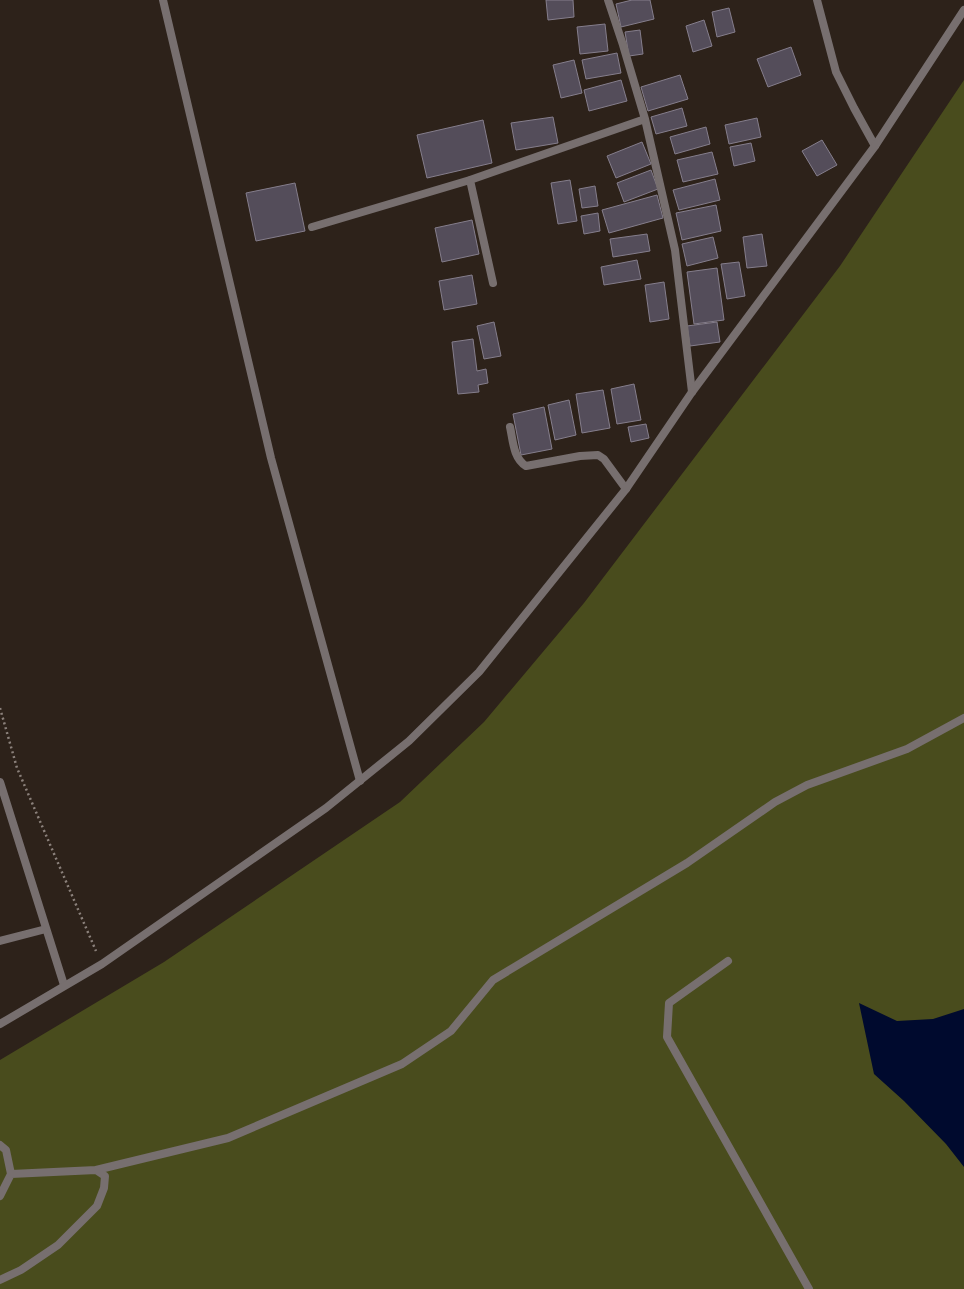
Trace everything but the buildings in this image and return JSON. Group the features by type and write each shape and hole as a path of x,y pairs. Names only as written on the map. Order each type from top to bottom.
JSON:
{"street":[{"path":"163,0 272,458 360,781"},
{"path":"608,0 645,119 675,250 692,392"},
{"path":"817,0 836,72 875,146"},
{"path":"0,1024 102,964 326,808 409,741 479,672 626,489 692,392 875,146 964,10"},
{"path":"312,226 470,180 645,119"},
{"path":"470,180 493,283"},
{"path":"510,427 516,456 521,463 526,466 580,456 598,455 604,459 626,489"},
{"path":"12,1174 96,1170 228,1138 402,1064 452,1031 493,980 687,863 775,802 807,785 907,749 964,718"},
{"path":"0,782 64,986"},
{"path":"0,941 46,929"},
{"path":"728,961 669,1003 667,1037 809,1289"},
{"path":"0,1145 6,1150 12,1174 0,1196"},
{"path":"0,1280 21,1270 58,1245 97,1206 104,1188 105,1176 96,1170"}],"path":[{"path":"0,708 17,768 102,964"}],"green space":[{"path":"964,80 964,1289 0,1289 0,1060 164,962 400,802 484,722 584,603 840,266"}],"water":[{"path":"859,1003 897,1021 933,1019 964,1009 964,1167 946,1144 904,1101 874,1074"}]}
